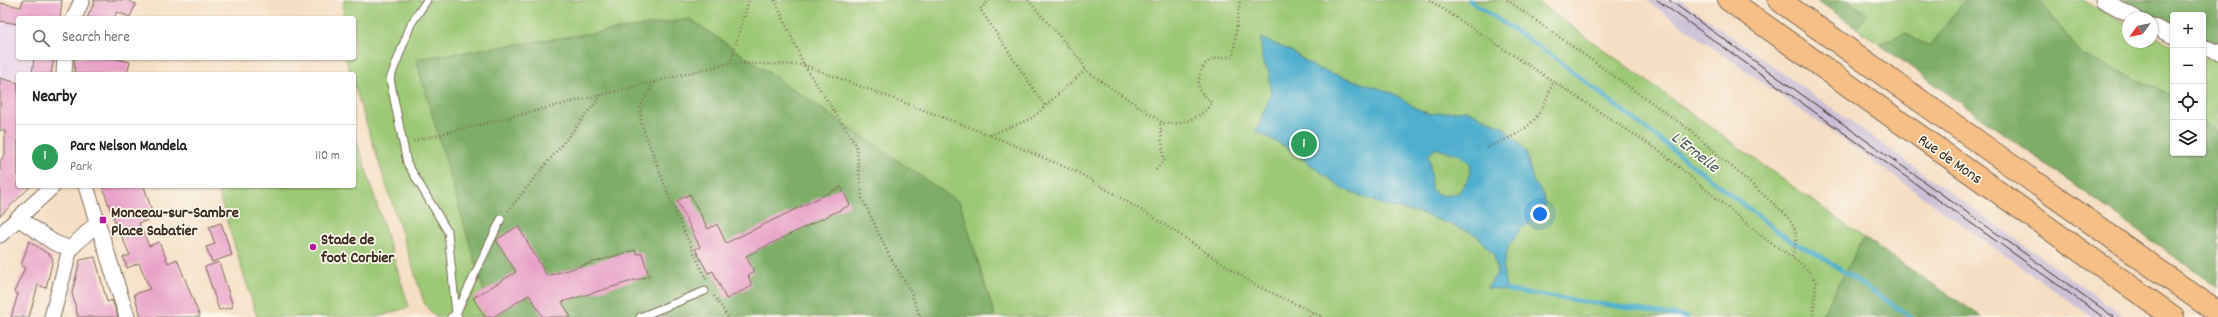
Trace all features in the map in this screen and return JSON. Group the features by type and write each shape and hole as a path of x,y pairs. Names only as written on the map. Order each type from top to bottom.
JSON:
{"highway":[{"name":"Rue de Mons","path":"1728,0 2174,317"},
{"name":"Rue de Mons","path":"1779,0 2218,313"}],"street":[{"path":"75,16 82,0"},
{"path":"2103,0 2125,12"},
{"path":"2158,29 2170,35"},
{"path":"2206,48 2218,52"},
{"path":"64,72 65,60"},
{"path":"0,235 51,188"},
{"path":"87,188 126,317"},
{"path":"18,218 53,242 70,249"},
{"path":"52,317 70,249 98,222"}],"lane":[{"path":"427,0 411,24 390,79 407,163 448,232 455,316"},
{"path":"455,316 501,219"},
{"path":"640,317 707,289"}],"path":[{"path":"730,63 749,0"},
{"path":"774,0 804,65 856,145 862,198 890,257 910,290 920,317"},
{"path":"990,0 980,9 1045,106"},
{"path":"1028,0 1082,62 1085,70 1160,122 1172,125 1184,123 1208,108 1212,103 1199,90 1198,75 1208,62 1221,56 1233,57 1240,0"},
{"path":"1429,0 1661,152 1765,238 1808,270 1816,283 1813,317"},
{"path":"1507,0 1690,130 1784,213 1793,224 1798,238 1792,257"},
{"path":"403,143 730,63 804,65 990,135 1079,173 1153,217 1255,285 1323,317"},
{"path":"990,135 1032,118 1085,70"},
{"path":"655,82 640,107 641,122 673,208 707,289"},
{"path":"1486,148 1512,137 1530,124 1543,109 1553,82"},
{"path":"501,219 602,95"},
{"path":"1156,170 1164,160 1160,122"},
{"path":"713,293 728,317"},
{"path":"1309,317 1312,313"}],"shaded area":[{"path":"1646,0 1680,0 2125,317 2092,317"},
{"path":"0,3 52,16 16,16 16,60 54,60 51,72 16,72 16,81 0,79"}],"green space":[{"path":"344,0 1535,0 1864,238 1821,317 995,317 960,203 491,317 436,317 425,305 356,91 356,72 350,72 346,60 356,60 356,16 343,16"},
{"path":"1817,0 1847,0 1867,14 1857,28"},
{"path":"1847,0 1965,0 1929,47 1905,33 1879,44 1857,28 1867,14"},
{"path":"1965,0 2039,0 2082,55 2170,95 2170,156 2206,156 2206,122 2218,132 2218,240 2215,243 2218,244 2218,288 1879,44 1905,33 1929,47"},
{"path":"2039,0 2083,0 2122,21 2122,48 2158,48 2158,38 2170,44 2170,95 2082,55"},
{"path":"2120,0 2218,0 2218,43 2206,40 2206,12 2170,12 2170,25 2158,19 2158,12 2144,12"},
{"path":"690,19 960,203 995,317 491,317 416,59"},
{"path":"2206,57 2218,60 2218,132 2206,122"},
{"name":"Stade de foot Corbier","path":"356,138 409,307 378,317 257,317 217,188 356,188"},
{"path":"1864,238 1982,317 1821,317"}],"water":[{"path":"1261,38 1291,51 1316,68 1393,93 1416,108 1429,114 1466,110 1504,127 1526,151 1533,181 1543,194 1545,205 1540,215 1522,228 1509,245 1503,267 1506,290 1487,288 1497,273 1494,255 1475,234 1420,213 1386,206 1343,189 1290,149 1256,131 1271,94 1269,73 1262,59","holes":["1436,148 1457,154 1469,162 1471,172 1458,193 1440,195 1431,188 1430,161 1428,156"]}],"building":[{"path":"23,0 62,0 60,16 16,16 16,24 0,21 0,3 21,7"},
{"path":"93,0 127,0 136,4 130,16 117,12 115,16 88,16 95,1"},
{"path":"34,60 54,60 51,72 32,72"},
{"path":"74,60 121,60 130,62 128,72 75,72"},
{"path":"0,78 16,82 16,188 29,188 0,216 0,161 5,154 5,131 0,130"},
{"path":"841,187 850,205 746,256 754,272 748,275 752,286 726,299 713,271 708,273 695,249 700,247 677,201 690,194 708,229 717,224 726,243"},
{"path":"103,188 145,188 154,218 139,223 149,246 159,242 168,263 177,259 200,317 141,317 134,294 150,289 139,263 127,268 123,257 130,255 115,222"},
{"path":"221,223 232,255 212,262 206,247 215,244 209,227"},
{"path":"518,226 547,276 635,250 637,254 642,253 649,276 562,302 571,317 543,317 529,295 493,317 485,317 473,298 516,272 496,240"},
{"path":"29,241 53,259 46,288 38,285 29,317 11,317 18,294 14,292 25,268 21,266"},
{"path":"95,257 107,302 112,300 118,317 78,317 72,293 80,260"},
{"path":"219,262 233,307 219,310 205,267"}],"waterway":[{"name":"L'Ernelle","path":"1469,0 1551,55 1789,240 1822,257 1911,317"},
{"path":"1506,290 1687,317"}],"tram line":[{"path":"1657,0 2103,317"},
{"path":"1669,0 2114,317"}],"place":[{"name":"Parc Nelson Mandela","path":"1304,144"},
{"name":"Monceau-sur-Sambre Place Sabatier","path":"103,220"},
{"name":"Stade de foot Corbier","path":"313,247"}]}
